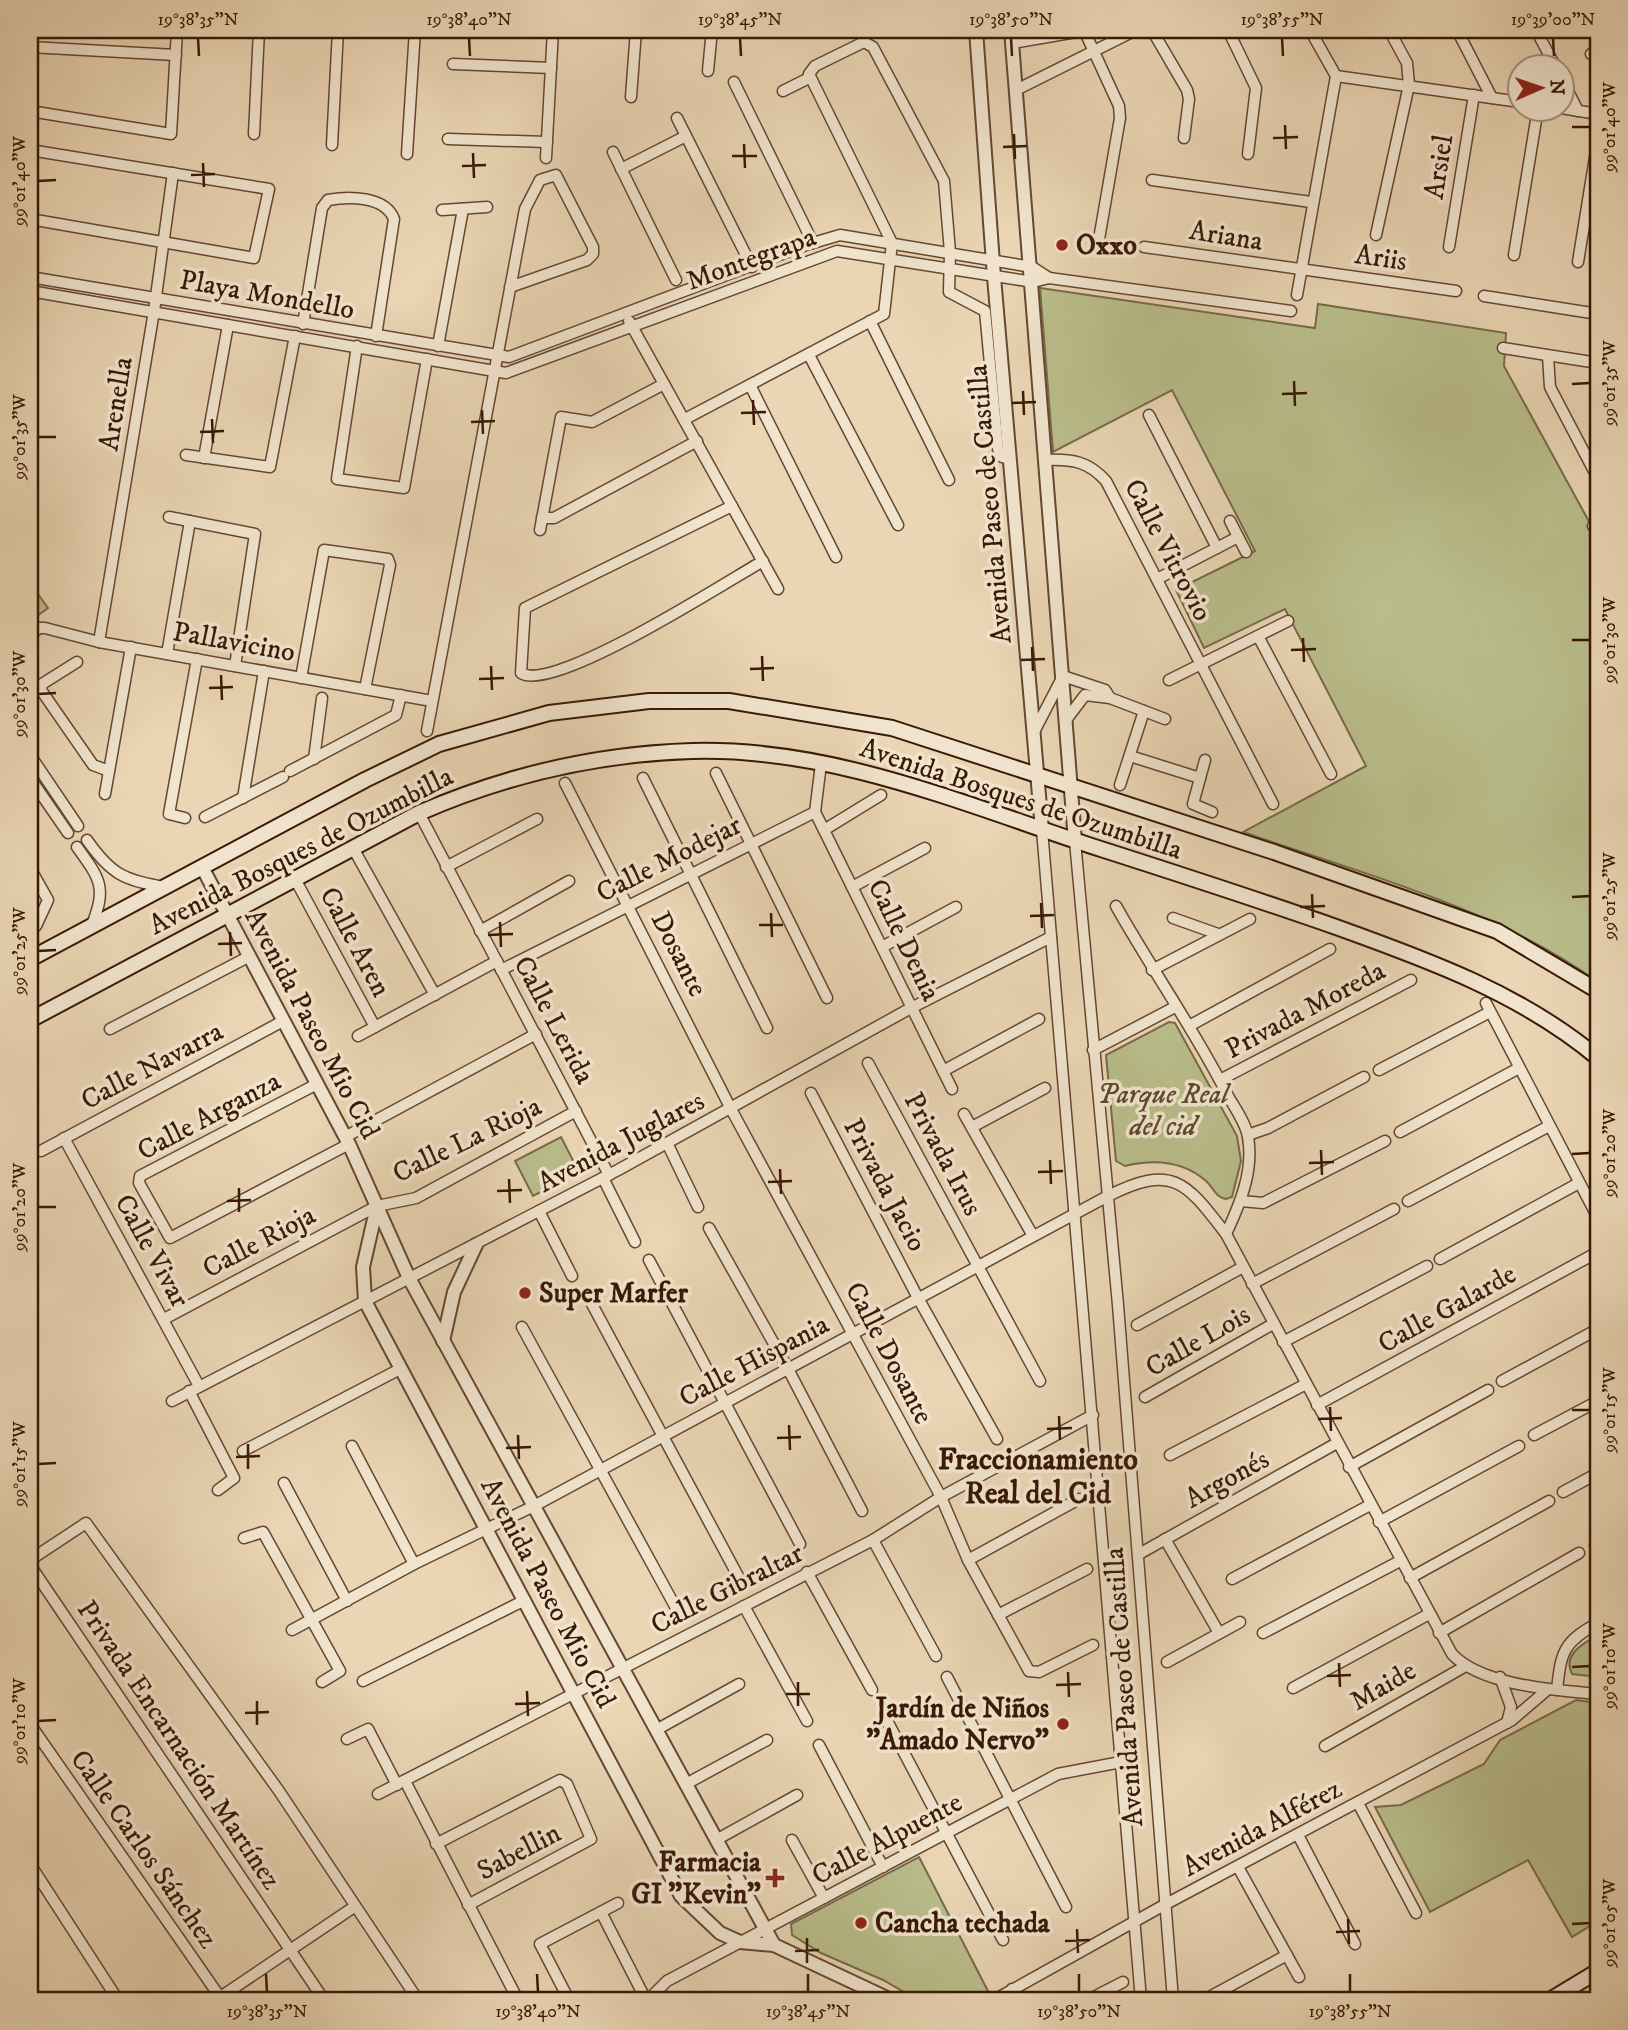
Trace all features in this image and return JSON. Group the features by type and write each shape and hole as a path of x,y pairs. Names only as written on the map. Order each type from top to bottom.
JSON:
{"main road":[{"name":"Avenida Bosques de Ozumbilla","path":"30,960 439,744 549,713 649,701 729,701 892,727 1071,785 1497,930 1598,991"},
{"name":"Avenida Bosques de Ozumbilla","path":"30,1020 419,813 479,787 538,771 616,757 694,751 780,757 869,772 1428,960 1497,992 1598,1058"},
{"path":"1549,2000 1598,1971"}],"street":[{"path":"30,111 171,134 177,30"},
{"path":"254,134 259,30"},
{"path":"332,145 338,30"},
{"path":"407,154 415,30"},
{"path":"546,158 553,30"},
{"path":"631,97 636,30"},
{"path":"708,71 712,30"},
{"name":"Avenida Paseo de Castilla","path":"976,30 992,260 1039,776 1141,2000"},
{"path":"1012,36 1086,30 1119,106 1120,118 1098,245"},
{"path":"1018,89 1136,30"},
{"path":"1152,30 1187,90 1189,99 1184,138"},
{"path":"1228,30 1256,88 1248,154"},
{"path":"1297,295 1311,202 1336,76 1310,30"},
{"path":"1376,235 1409,85 1407,63 1388,30"},
{"path":"1457,30 1492,98"},
{"path":"1536,30 1548,52"},
{"name":"Avenida Paseo de Castilla","path":"1012,36 1075,841 1139,1554 1173,2000"},
{"path":"783,91 809,78 815,66 859,44 867,43 873,47 943,181 950,252 949,292 985,311 998,449 1002,457 1010,459"},
{"path":"30,47 176,55"},
{"path":"453,64 551,68"},
{"path":"1336,76 1506,100"},
{"path":"685,419 884,314 893,260 892,243 809,78"},
{"path":"734,82 813,243"},
{"name":"Arsiel","path":"1449,247 1474,95"},
{"path":"1576,107 1578,111 1598,114"},
{"path":"677,118 752,267"},
{"path":"1514,255 1536,122"},
{"path":"621,169 686,136"},
{"path":"448,139 547,142"},
{"path":"1578,262 1598,139"},
{"path":"30,150 269,189 254,258 30,219"},
{"path":"613,152 676,280"},
{"name":"Arenella","path":"99,642 154,311 173,173"},
{"path":"427,731 432,701 510,287 525,209 540,180 556,175 593,247 593,254 587,260 510,287"},
{"path":"1152,180 1311,202"},
{"path":"303,324 323,208 328,200 340,198 382,203 390,209 394,219 376,336"},
{"path":"442,210 487,207"},
{"path":"439,346 463,209"},
{"name":"Montegrapa","path":"497,356 509,358 840,235 1032,267"},
{"name":"Ariana","path":"1144,247 1300,270"},
{"name":"Montegrapa","path":"494,372 506,373 837,251 1033,282"},
{"path":"975,274 978,257"},
{"path":"1032,267 1049,278"},
{"name":"Ariis","path":"1300,270 1456,291"},
{"name":"Playa Mondello","path":"30,277 497,356"},
{"path":"1033,282 1049,278 1291,311"},
{"name":"Playa Mondello","path":"30,291 494,372"},
{"path":"1484,296 1598,314"},
{"path":"626,315 778,589"},
{"path":"870,321 949,480"},
{"path":"204,458 228,325"},
{"path":"186,455 270,467 295,337"},
{"path":"357,346 337,479 404,488 427,359"},
{"path":"1503,348 1598,363"},
{"path":"809,355 898,525"},
{"path":"1548,356 1549,387 1594,471"},
{"path":"540,530 561,417 592,422 664,384"},
{"path":"750,384 836,557"},
{"path":"1149,415 1217,548"},
{"path":"542,518 554,518 697,442"},
{"name":"Calle Vitrovio","path":"1046,460 1080,461 1095,469 1106,481 1273,804"},
{"path":"732,506 525,608 522,673 534,677 591,660 762,562"},
{"path":"169,517 255,534 236,666"},
{"path":"167,654 190,521"},
{"path":"1230,521 1246,552"},
{"path":"1157,579 1238,537"},
{"path":"301,678 324,550 388,559 390,565 365,689"},
{"path":"1169,680 1287,621"},
{"name":"Pallavicino","path":"30,635 45,628 99,642 432,701"},
{"path":"1258,636 1331,774"},
{"path":"105,794 131,647"},
{"path":"185,818 169,814 197,659"},
{"path":"77,662 42,684 41,690 93,765 109,771"},
{"path":"243,798 264,671"},
{"path":"1035,730 1063,676 1105,690 1110,698"},
{"path":"1066,720 1084,695 1084,684"},
{"path":"205,817 396,715 401,695"},
{"path":"1084,695 1110,698 1165,719"},
{"path":"314,759 322,698"},
{"path":"1120,785 1144,711"},
{"path":"30,755 78,826"},
{"path":"1130,756 1200,779"},
{"path":"1205,760 1193,804 1212,812"},
{"path":"815,812 821,764"},
{"path":"716,773 827,998"},
{"path":"30,778 68,833"},
{"path":"643,778 767,1028"},
{"name":"Dosante","path":"565,783 731,1109"},
{"path":"824,830 880,795"},
{"path":"57,816 67,810"},
{"name":"Calle Denia","path":"815,812 952,1089"},
{"name":"Calle Modejar","path":"358,1036 435,995 628,905 815,812"},
{"name":"Calle Lerida","path":"419,813 576,1111 635,1242"},
{"path":"446,867 537,819"},
{"path":"87,840 109,869 127,879 165,887"},
{"path":"77,847 99,879 101,889 101,903 90,927"},
{"path":"353,848 435,995"},
{"path":"852,887 925,848"},
{"path":"85,858 95,851"},
{"name":"Avenida Paseo Mio Cid","path":"202,867 347,1140 409,1278 774,1945"},
{"path":"30,868 48,900 36,926"},
{"name":"Calle Aren","path":"295,879 375,1027"},
{"path":"480,931 569,881"},
{"path":"1116,906 1152,970 1189,1026 1248,1135 1249,1165 1241,1201 1226,1234"},
{"path":"881,947 956,908"},
{"path":"1173,918 1217,934"},
{"path":"1152,970 1250,919"},
{"name":"Avenida Juglares","path":"172,1401 477,1245 731,1109 911,1008 1051,937"},
{"path":"1189,1026 1330,949"},
{"path":"110,1029 250,956"},
{"name":"Privada Moreda","path":"1220,1080 1411,981"},
{"path":"1093,1050 1175,1007"},
{"path":"1379,1070 1488,1007 1598,1218"},
{"path":"943,1071 1039,1019"},
{"name":"Calle Navarra","path":"41,1151 283,1021"},
{"name":"Calle Arganza","path":"317,1084 140,1176 139,1183 170,1238 536,1034"},
{"name":"Privada Irus","path":"868,1063 1040,1381"},
{"path":"1400,1132 1519,1068"},
{"path":"1248,1135 1268,1128 1364,1077"},
{"path":"972,1127 1045,1088"},
{"name":"Privada Jacio","path":"811,1093 918,1298 997,1439"},
{"name":"Calle Dosante","path":"731,1109 942,1497 968,1560 1029,1671 1033,1673 1093,1645"},
{"name":"Calle La Rioja","path":"377,1206 416,1198 576,1111"},
{"path":"964,1114 1033,1237"},
{"path":"1408,1201 1549,1126"},
{"name":"Calle Vivar","path":"64,1138 163,1319 234,1478 218,1490"},
{"path":"1241,1201 1263,1203 1385,1140"},
{"path":"667,1143 698,1207"},
{"name":"Calle Hispania","path":"292,1630 414,1564 534,1506 1108,1196 1132,1184 1151,1179 1183,1185 1196,1195 1226,1234 1439,1633 1464,1667"},
{"path":"1440,1259 1579,1183"},
{"name":"Avenida Paseo Mio Cid","path":"377,1206 363,1267 365,1301 681,1896 710,1925 740,1942 774,1945 891,2000"},
{"name":"Calle Rioja","path":"163,1319 377,1206"},
{"path":"1252,1284 1394,1209"},
{"path":"539,1211 572,1276"},
{"path":"709,1228 787,1367 862,1511"},
{"path":"443,1341 454,1292 477,1245"},
{"name":"Calle Galarde","path":"1317,1405 1598,1252"},
{"path":"649,1260 800,1544"},
{"path":"1283,1342 1427,1266"},
{"path":"1137,1325 1243,1267"},
{"path":"586,1293 738,1576"},
{"name":"Calle Lois","path":"1145,1397 1273,1324"},
{"path":"522,1327 676,1608"},
{"path":"1502,1381 1598,1329"},
{"path":"243,1451 400,1369"},
{"path":"1170,1455 1306,1384"},
{"path":"1349,1466 1488,1390"},
{"path":"1534,1435 1598,1401"},
{"name":"Calle Gibraltar","path":"378,1794 873,1540 942,1497 1093,1415"},
{"name":"Argonés","path":"1139,1554 1337,1443"},
{"path":"352,1446 414,1564"},
{"path":"1379,1522 1519,1446"},
{"path":"1563,1492 1598,1474"},
{"path":"284,1483 347,1601"},
{"path":"968,1560 1079,1499"},
{"path":"1410,1578 1549,1501"},
{"path":"1232,1579 1370,1505"},
{"path":"30,1560 86,1522 279,1791 418,2000"},
{"path":"244,1538 258,1531 263,1532 340,1673 322,1682"},
{"path":"1165,1539 1219,1633"},
{"path":"873,1540 936,1656"},
{"path":"1439,1633 1579,1553"},
{"path":"1263,1633 1400,1561"},
{"name":"Privada Encarnación Martínez","path":"30,1565 324,2000"},
{"path":"998,1615 1087,1569"},
{"path":"807,1572 872,1690"},
{"path":"363,1681 525,1600"},
{"path":"744,1606 807,1721"},
{"path":"1293,1688 1429,1614"},
{"path":"1167,1662 1240,1622"},
{"path":"1552,1690 1561,1656 1569,1642 1598,1623"},
{"path":"1464,1667 1552,1690 1598,1694"},
{"name":"Maide","path":"1325,1745 1464,1667"},
{"path":"947,1676 1066,1907"},
{"path":"1500,1677 1511,1707 1507,1723"},
{"path":"656,1730 739,1684"},
{"name":"Avenida Alférez","path":"995,2000 1134,1921 1507,1723 1552,1690"},
{"path":"883,1713 1003,1940"},
{"name":"Calle Carlos Sánchez","path":"30,1724 219,1999"},
{"path":"348,1739 368,1729 436,1844 518,2000"},
{"path":"686,1784 767,1740"},
{"path":"819,1745 883,1867"},
{"name":"Calle Alpuente","path":"647,2000 667,1981 1058,1774 1121,1762"},
{"name":"Sabellin","path":"436,1844 560,1780 567,1784 592,1839 468,1905"},
{"path":"716,1840 797,1795"},
{"path":"1359,1803 1416,1913"},
{"path":"1298,1835 1355,1944"},
{"path":"792,1840 824,1898"},
{"path":"30,1864 118,2000"},
{"path":"1238,1867 1299,1977"},
{"path":"569,2000 540,1944 618,1903"},
{"path":"219,1999 354,1907"},
{"path":"601,1912 647,2000"},
{"path":"1204,2000 1287,1955"},
{"path":"1088,2000 1123,1982"},
{"path":"1012,1990 1017,2000"}],"green space":[{"path":"1040,288 1315,328 1318,304 1506,333 1504,366 1598,538 1598,982 1558,956 1471,913 1380,878 1243,832 1366,766 1285,609 1204,648 1176,590 1255,551 1172,390 1053,452"},
{"path":"30,583 48,608 30,621"},
{"name":"Parque Real del cid","path":"1169,1022 1175,1023 1237,1136 1241,1161 1232,1197 1226,1199 1219,1196 1197,1174 1177,1165 1147,1162 1125,1166 1116,1161 1106,1055"},
{"path":"561,1137 579,1172 533,1196 515,1161"},
{"path":"1598,1635 1598,1677 1572,1674 1572,1655"},
{"path":"1576,1700 1598,1703 1598,1921 1572,1937 1528,1860 1430,1912 1375,1807 1401,1805 1484,1764 1500,1740"},
{"path":"919,1857 989,1993 978,2000 918,2000 883,1980 821,1953 792,1935 791,1924"}],"place":[{"name":"Oxxo","path":"1062,245"},
{"name":"Super Marfer","path":"525,1293"},
{"name":"Jardín de Niños \"Amado Nervo\"","path":"1063,1724"},
{"name":"Farmacia GI \"Kevin\"","path":"775,1878"},
{"name":"Cancha techada","path":"861,1923"}],"district":[{"name":"Fraccionamiento Real del Cid","path":"1038,1477"}]}
